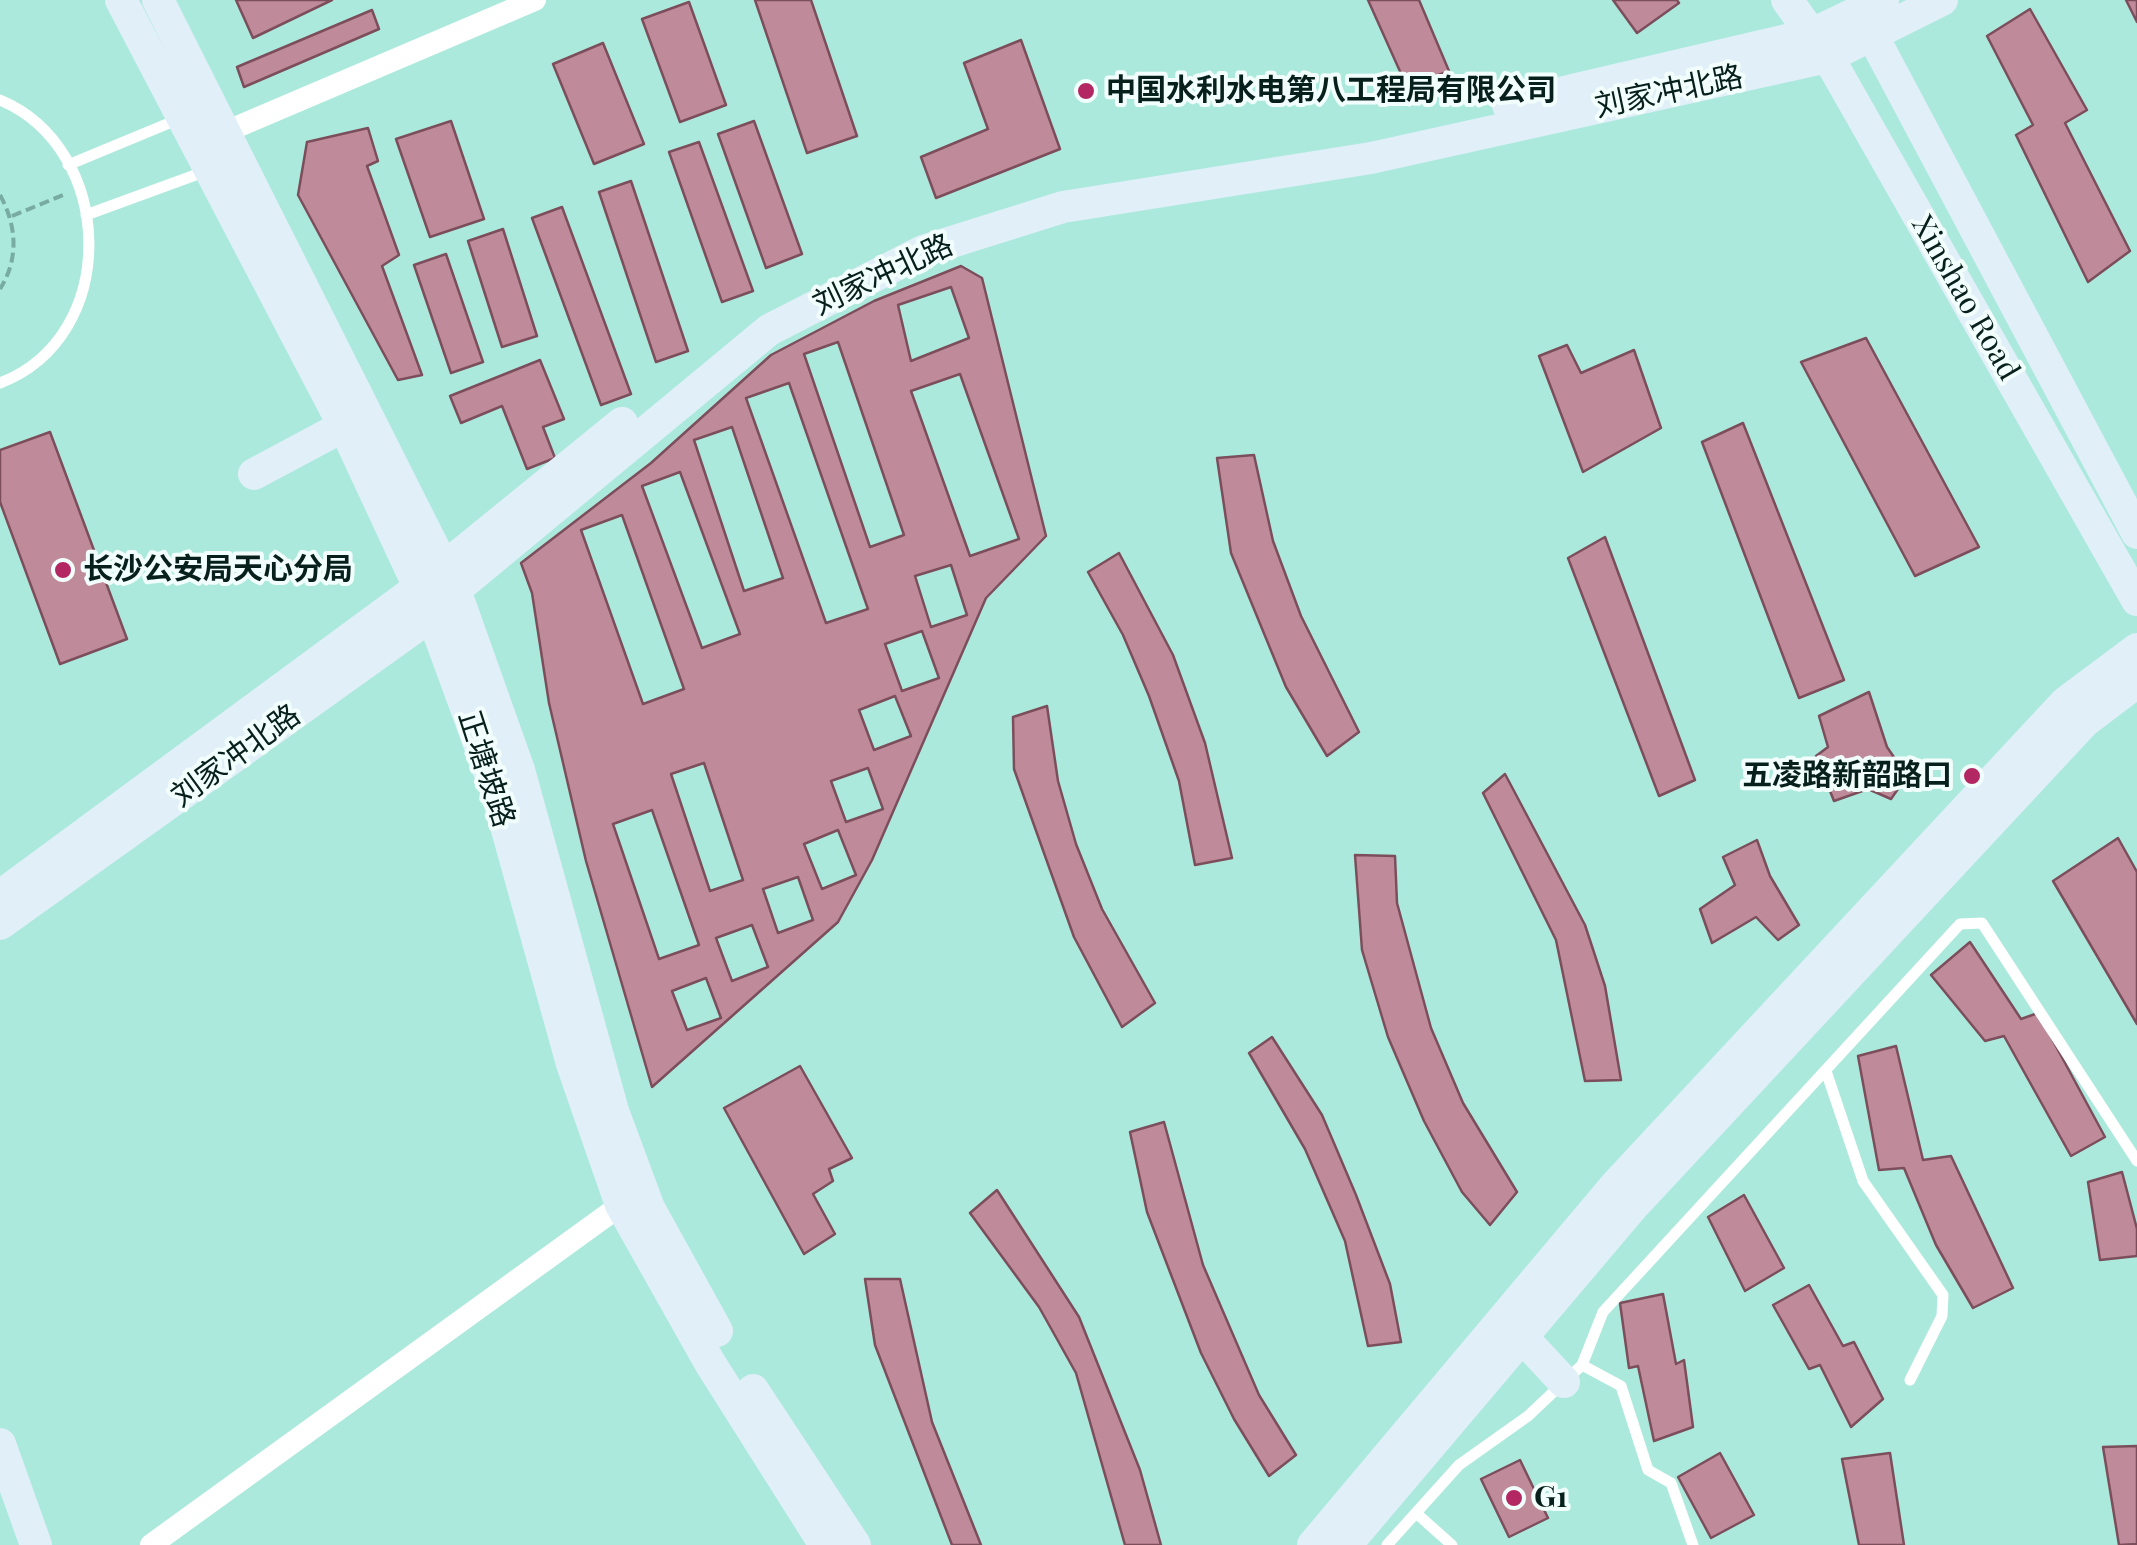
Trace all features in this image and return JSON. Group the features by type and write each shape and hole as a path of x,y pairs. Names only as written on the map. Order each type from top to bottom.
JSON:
{"street":[{"name":"正塘坡路","path":"121,0 204,141 438,590 519,770 613,1111 649,1208 830,1544"},
{"name":"正塘坡路","path":"158,0 204,141 344,426 438,590 572,1064 621,1206 710,1363 830,1544"},
{"path":"204,141 535,0"},
{"name":"Xinshao Road","path":"1787,0 1820,46 2137,600"},
{"name":"刘家冲北路","path":"0,924 438,590 758,313 915,232 1058,186 1367,138 1820,46 1866,11 1942,0"},
{"name":"Xinshao Road","path":"1866,11 2137,533"},
{"path":"254,474 344,426"},
{"name":"刘家冲北路","path":"0,896 438,590"},
{"path":"1346,1545 1514,1328 1614,1187 2066,702 2137,649"},
{"path":"1313,1545 2084,722 2137,682"},
{"path":"151,1545 621,1206"},
{"path":"1514,1328 1573,1374"},
{"path":"0,1444 36,1545"}],"lane":[{"path":"0,100 22,110 48,134 68,164 86,215 88,279 79,311 53,347 0,383"},
{"path":"68,164 204,141"},
{"path":"86,215 204,141"},
{"path":"1386,1545 1459,1464 1528,1416 1573,1374 1602,1312 1960,924 1982,922 2137,1161"},
{"path":"1826,1071 1863,1182 1943,1296 1942,1316 1910,1380"},
{"path":"1573,1374 1621,1386 1648,1470 1671,1483 1692,1545"},
{"path":"1416,1512 1452,1545"}],"path":[{"path":"10,216 77,190"},
{"path":"0,195 10,216 14,251 0,289"}],"building":[{"path":"236,0 332,0 253,38"},
{"path":"755,0 811,0 857,136 807,153"},
{"path":"1368,0 1419,0 1449,71 1407,87"},
{"path":"1613,0 1677,0 1679,3 1637,33"},
{"path":"2126,0 2137,0 2137,22"},
{"path":"689,2 726,105 680,122 642,19"},
{"path":"2030,9 2087,110 2065,123 2130,251 2088,282 2016,135 2033,125 1987,36"},
{"path":"372,10 379,29 244,87 237,67"},
{"path":"1021,40 1060,149 936,198 921,157 988,129 964,63"},
{"path":"603,43 644,144 594,164 553,64"},
{"path":"451,121 484,219 430,237 396,139"},
{"path":"754,121 802,254 766,268 718,134"},
{"path":"368,128 378,161 367,166 399,255 382,266 422,375 398,380 298,195 307,142"},
{"path":"699,142 753,291 722,302 669,152"},
{"path":"631,181 688,351 656,362 599,192"},
{"path":"562,207 631,394 601,405 532,218"},
{"path":"503,229 537,336 502,347 468,241"},
{"path":"446,254 483,362 451,373 414,265"},
{"path":"961,266 982,278 1046,536 986,598 872,860 838,922 652,1087 586,861 549,703 532,593 521,563 651,463 771,355 874,301"},
{"path":"951,287 969,338 911,361 898,305"},
{"path":"1866,338 1979,547 1915,576 1801,362"},
{"path":"838,342 904,535 870,547 804,354"},
{"path":"1567,345 1581,373 1634,350 1661,428 1583,472 1539,356"},
{"path":"540,360 564,419 543,427 555,458 527,469 502,406 461,423 450,396"},
{"path":"960,374 1019,539 970,556 911,391"},
{"path":"789,383 868,609 826,623 746,398"},
{"path":"1743,423 1844,680 1799,698 1702,442"},
{"path":"732,427 783,578 744,591 694,440"},
{"name":"长沙公安局天心分局","path":"50,432 127,639 60,664 0,502 0,450"},
{"path":"1254,455 1273,541 1301,616 1359,732 1327,756 1286,687 1231,553 1217,458"},
{"path":"680,472 740,634 702,648 642,486"},
{"path":"622,515 684,689 643,704 581,530"},
{"path":"1605,537 1695,780 1659,796 1568,558"},
{"path":"1119,553 1173,655 1205,743 1232,858 1195,865 1179,781 1149,696 1123,635 1088,572"},
{"path":"951,565 967,615 931,627 915,576"},
{"path":"922,631 939,678 902,691 885,644"},
{"path":"1869,692 1887,747 1907,776 1891,799 1868,789 1834,801 1816,756 1828,747 1819,716"},
{"path":"895,696 911,736 874,750 859,710"},
{"path":"1047,706 1058,781 1076,844 1102,909 1155,1003 1122,1027 1074,937 1014,769 1013,717"},
{"path":"704,763 743,880 710,891 671,774"},
{"path":"868,768 883,809 846,822 831,781"},
{"path":"1505,774 1585,925 1605,986 1621,1080 1585,1081 1556,940 1483,793"},
{"path":"652,810 699,945 659,959 613,824"},
{"path":"838,830 856,875 822,889 804,844"},
{"path":"2118,838 2137,872 2137,1024 2053,881"},
{"path":"1757,840 1770,876 1799,925 1778,940 1756,917 1712,943 1700,909 1735,885 1723,857"},
{"path":"1355,855 1395,856 1397,903 1431,1028 1463,1103 1517,1192 1490,1225 1462,1192 1424,1121 1388,1037 1362,950"},
{"path":"798,877 813,920 778,933 763,889"},
{"path":"752,925 768,967 732,981 716,938"},
{"path":"1970,942 2021,1019 2038,1013 2105,1137 2071,1156 2004,1036 1985,1041 1931,975"},
{"path":"706,978 721,1018 687,1030 672,991"},
{"path":"1272,1037 1322,1115 1356,1195 1390,1284 1401,1342 1368,1346 1345,1241 1305,1149 1249,1053"},
{"path":"1896,1046 1923,1160 1951,1156 2013,1288 1973,1308 1936,1245 1904,1168 1879,1170 1858,1056"},
{"path":"800,1066 852,1158 829,1169 833,1181 813,1194 835,1234 804,1254 724,1108"},
{"path":"1164,1122 1203,1265 1259,1395 1296,1455 1269,1476 1234,1419 1201,1353 1147,1212 1130,1132"},
{"path":"2122,1172 2137,1229 2137,1256 2100,1260 2088,1182"},
{"path":"997,1190 1079,1317 1140,1470 1161,1545 1125,1545 1076,1373 1039,1307 970,1213"},
{"path":"1744,1195 1784,1268 1745,1291 1708,1217"},
{"path":"865,1279 900,1279 932,1422 981,1545 952,1545 875,1345"},
{"path":"1809,1285 1843,1346 1854,1342 1883,1399 1851,1427 1820,1365 1809,1369 1773,1305"},
{"path":"1663,1294 1676,1364 1684,1360 1693,1427 1654,1441 1638,1366 1629,1368 1620,1303"},
{"path":"2137,1446 2137,1544 2119,1545 2103,1447"},
{"path":"1720,1453 1754,1515 1711,1538 1678,1477"},
{"path":"1890,1453 1904,1545 1859,1545 1842,1459"},
{"name":"G1","path":"1520,1460 1548,1518 1509,1537 1481,1479"}],"place":[{"name":"中国水利水电第八工程局有限公司","path":"1086,91"},
{"name":"长沙公安局天心分局","path":"63,570"},
{"name":"五凌路新韶路口","path":"1972,776"},
{"name":"G1","path":"1514,1498"}]}
